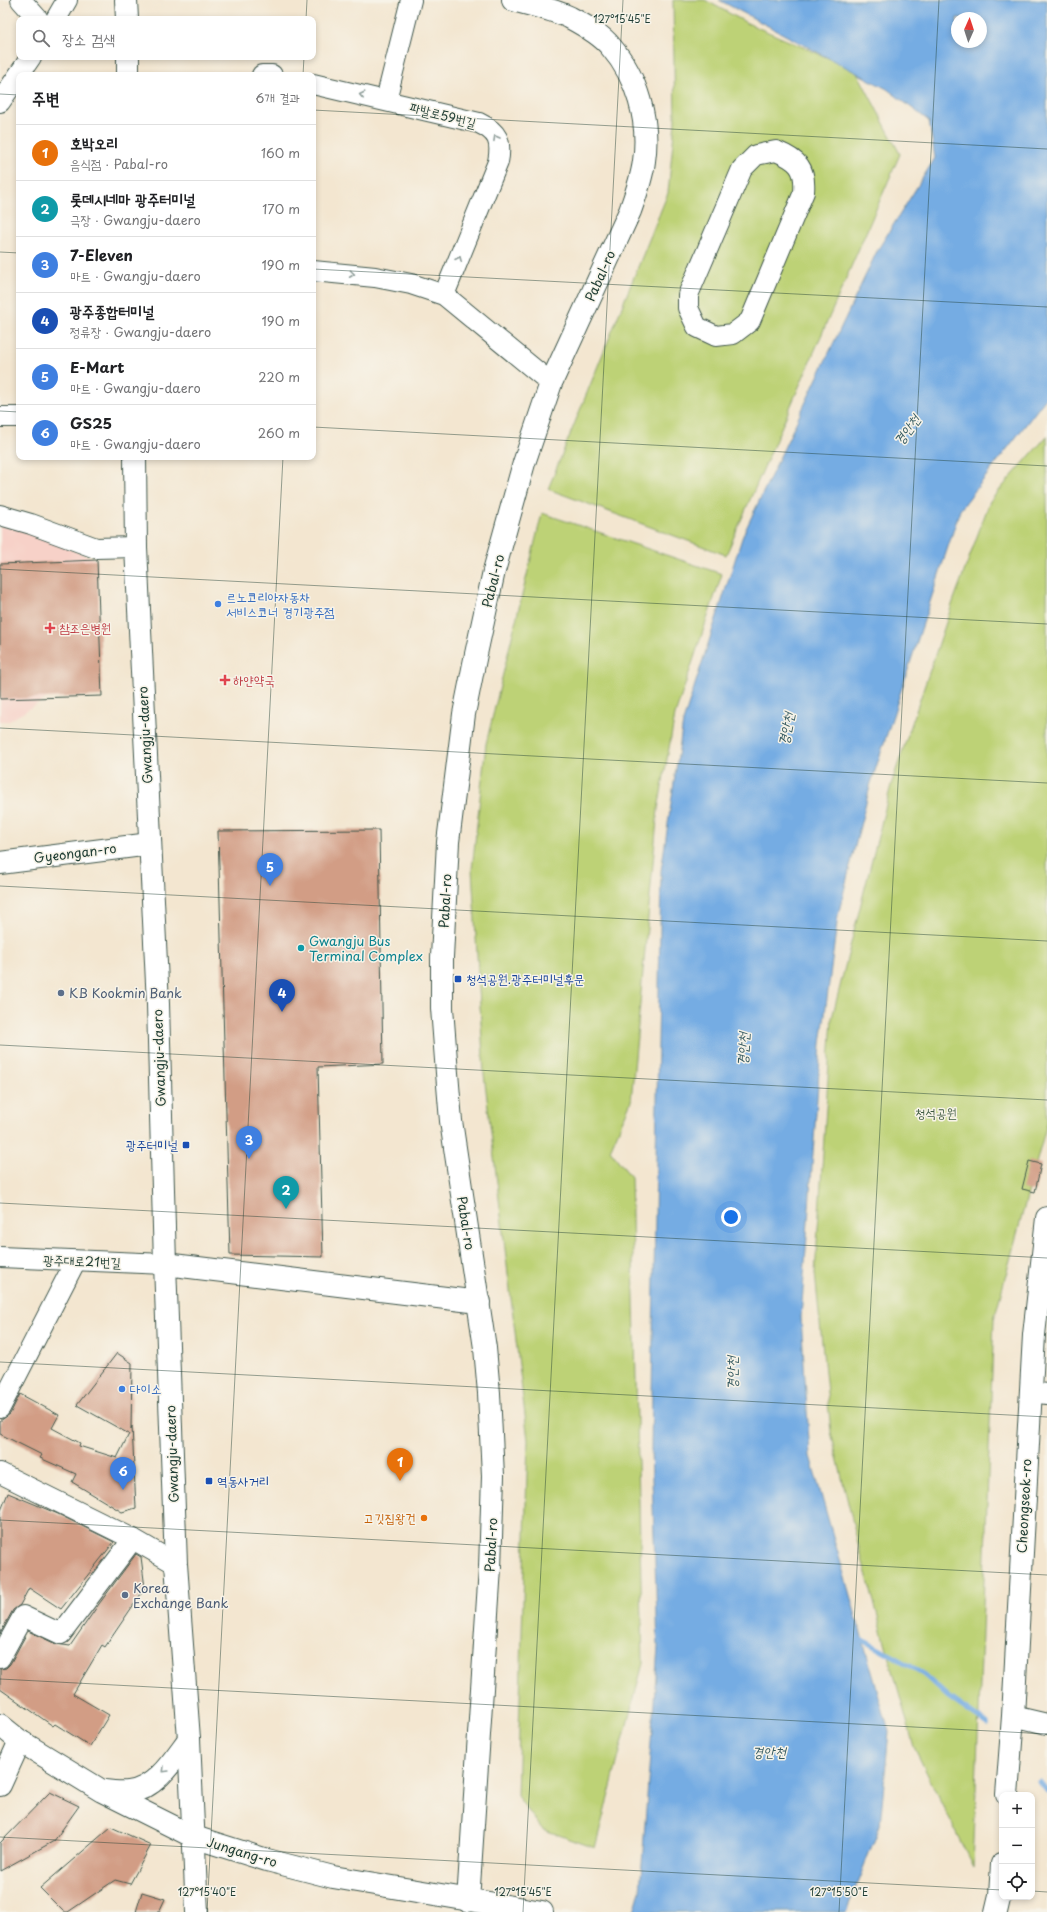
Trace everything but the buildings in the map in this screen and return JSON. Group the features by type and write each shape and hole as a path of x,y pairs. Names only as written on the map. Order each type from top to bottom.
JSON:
{"street":[{"path":"21,0 35,16"},
{"path":"58,16 67,0"},
{"path":"126,0 127,16"},
{"path":"386,100 411,0"},
{"name":"Pabal-ro","path":"468,1901 492,1520 493,1476 489,1393 479,1302 467,1235 451,1121 445,1044 442,957 448,842 464,714 494,571 518,484 551,384 630,211 640,183 646,138 643,113 636,90 624,64 610,45 590,30 567,17 513,0"},
{"path":"21,72 29,60"},
{"path":"128,60 128,72"},
{"path":"0,102 16,79"},
{"name":"파발로59번길","path":"316,85 479,123 490,128 498,139 501,149 498,162 444,294"},
{"path":"776,151 793,158 805,177 804,192 750,321 733,334 716,336 697,327 688,308 688,295 742,169 756,155 776,151"},
{"path":"316,271 375,277 411,284 444,294 551,384"},
{"path":"0,417 16,417"},
{"name":"Gwangju-daero","path":"135,460 136,547 158,1004 165,1264 176,1564 189,1739 197,1909"},
{"path":"0,515 31,524 96,548 136,547"},
{"name":"Gyeongan-ro","path":"0,863 150,844"},
{"name":"Cheongseok-ro","path":"1007,1792 1039,1393 1037,1293 1047,1218"},
{"name":"광주대로21번길","path":"0,1257 75,1262 165,1264"},
{"path":"0,1408 75,1262"},
{"path":"165,1264 479,1302"},
{"path":"0,1473 133,1539 176,1564"},
{"path":"0,1658 23,1616 61,1634 133,1539"},
{"path":"1013,1716 1047,1724"},
{"name":"Jungang-ro","path":"0,1725 20,1741 102,1791 194,1837 267,1860 333,1877 468,1901 511,1906 542,1912"},
{"path":"102,1791 131,1792 150,1784 167,1768 189,1739"},
{"path":"0,1784 20,1741"}],"shaded area":[{"name":"참조은병원","path":"0,520 97,560 102,696 47,698 9,721 0,721"}],"green space":[{"path":"673,0 705,0 747,23 856,70 900,154 726,555 548,489 668,193 675,122"},
{"name":"청석공원","path":"1047,436 1047,1123 994,1319 973,1867 914,1747 858,1544 831,1432 815,1273 832,1018 891,785 953,602 990,501"},
{"path":"542,513 722,574 675,715 658,809 631,1101 610,1150 631,1177 643,1663 595,1848 542,1829 517,1796 528,1440 484,1074 472,869 486,744"}],"water":[{"name":"경안천","path":"719,0 1047,0 1047,397 960,510 870,786 838,915 821,1044 801,1317 810,1456 889,1731 880,1825 846,1912 634,1912 640,1891 658,1647 651,1450 661,871 683,722 743,535 877,251 935,158 929,121 887,89"}],"waterway":[{"path":"859,1638 921,1672 948,1697 987,1724"},
{"path":"1040,1782 1047,1791"}],"place":[{"name":"르노코리아자동차 서비스코너 경기광주점","path":"218,604"},
{"name":"참조은병원","path":"50,628"},
{"name":"하얀약국","path":"225,680"},
{"name":"E-Mart","path":"270,886"},
{"name":"Gwangju Bus Terminal Complex","path":"301,948"},
{"name":"청석공원.광주터미널후문","path":"458,979"},
{"name":"KB Kookmin Bank","path":"61,993"},
{"name":"광주종합터미널","path":"282,1012"},
{"name":"광주터미널","path":"186,1145"},
{"name":"7-Eleven","path":"249,1159"},
{"name":"롯데시네마 광주터미널","path":"286,1209"},
{"name":"다이소","path":"122,1389"},
{"name":"역동사거리","path":"209,1481"},
{"name":"호박오리","path":"400,1481"},
{"name":"GS25","path":"123,1490"},
{"name":"고깃집왕건","path":"424,1518"},
{"name":"Korea Exchange Bank","path":"125,1595"}]}
